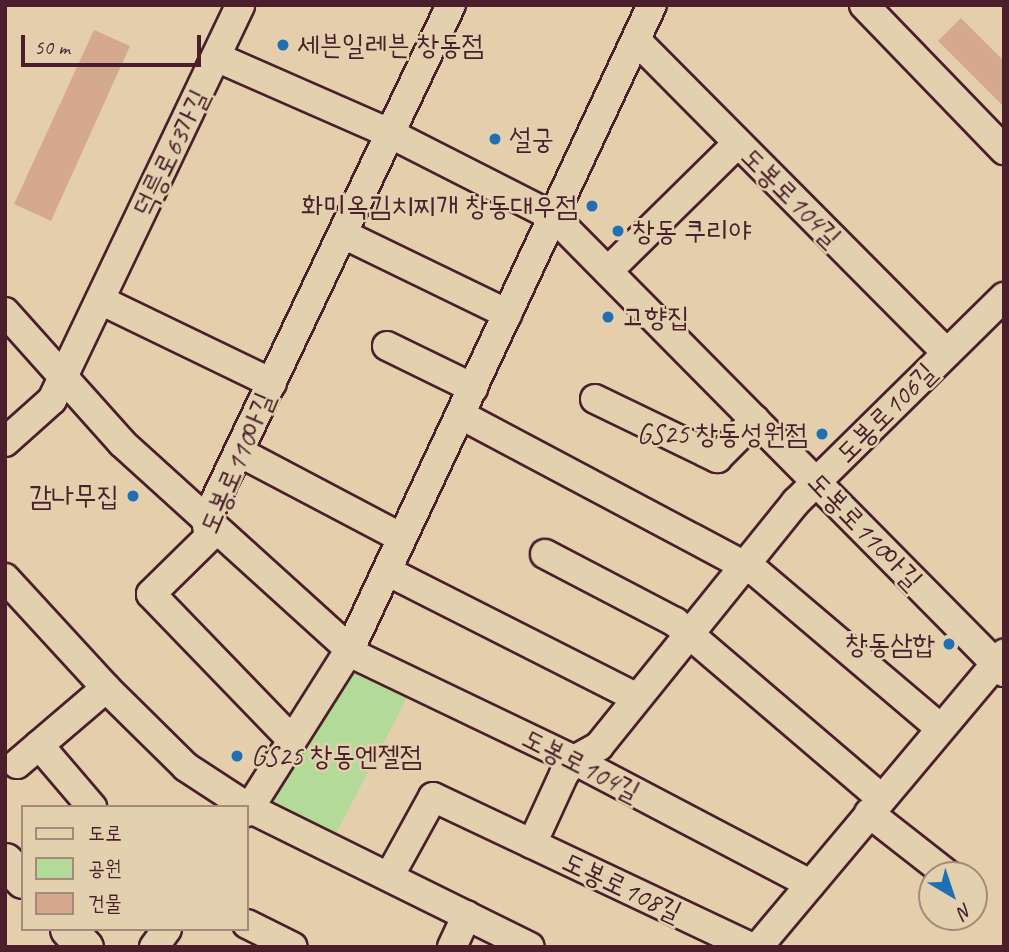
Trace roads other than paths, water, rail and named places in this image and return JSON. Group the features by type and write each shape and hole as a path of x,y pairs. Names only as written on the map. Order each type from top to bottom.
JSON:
{"street":[{"name":"덕릉로63가길","path":"5,442 52,400 240,5"},
{"path":"391,134 451,5"},
{"path":"530,947 390,875 248,810 350,649 652,5"},
{"path":"864,5 1004,150"},
{"name":"도봉로104길","path":"636,40 947,353"},
{"name":"도봉로110아길","path":"216,57 391,134 554,217 1000,663"},
{"name":"도봉로110아길","path":"292,740 151,594 209,537 206,520 391,134"},
{"path":"608,271 738,143"},
{"path":"343,234 508,314"},
{"name":"도봉로106길","path":"574,760 599,746 744,566 817,481 1004,297"},
{"path":"100,300 272,383"},
{"name":"도봉로104길","path":"5,312 122,443 350,649 369,662 574,760 810,884"},
{"path":"387,346 473,388"},
{"path":"595,399 717,458 755,420"},
{"path":"461,415 755,571 940,728"},
{"path":"239,452 402,538"},
{"path":"545,554 675,622 690,633 933,861"},
{"path":"387,571 638,698"},
{"path":"5,578 106,688 186,767 241,805"},
{"path":"758,947 940,728 1000,663"},
{"path":"17,764 106,688"},
{"path":"39,745 90,805"},
{"name":"도봉로108길","path":"532,845 564,774 574,760"},
{"name":"도봉로108길","path":"390,875 433,797 750,947"},
{"path":"5,860 21,878"},
{"path":"452,947 467,915"},
{"path":"248,924 293,947"},
{"path":"70,931 86,947"},
{"path":"154,947 166,931"}],"place":[{"name":"세븐일레븐 창동점","path":"283,45"},
{"name":"설궁","path":"495,139"},
{"name":"화미옥김치찌개 창동대우점","path":"592,206"},
{"name":"창동 쿠리야","path":"618,231"},
{"name":"고향집","path":"608,317"},
{"name":"GS25 창동성원점","path":"822,434"},
{"name":"감나무집","path":"133,496"},
{"name":"창동삼합","path":"949,644"},
{"name":"GS25 창동엔젤점","path":"237,756"}]}
